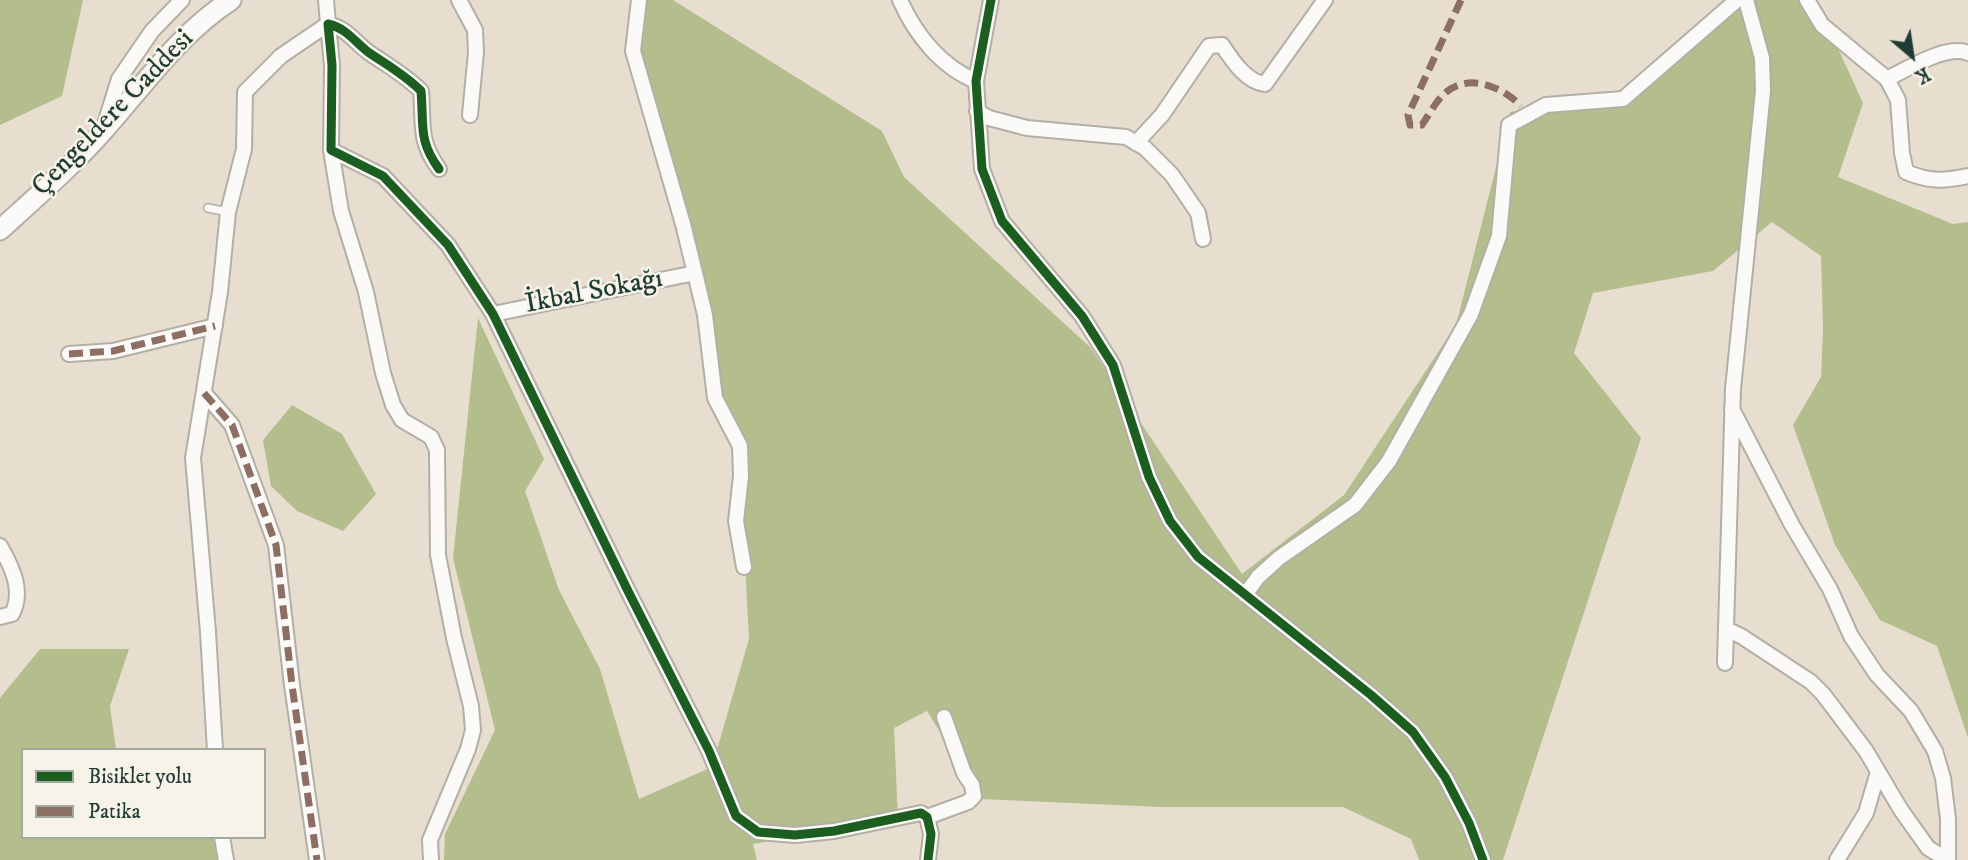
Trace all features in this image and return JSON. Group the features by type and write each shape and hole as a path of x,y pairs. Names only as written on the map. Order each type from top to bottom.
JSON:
{"main road":[{"name":"Çengeldere Caddesi","path":"0,230 77,159 184,38 214,11 231,0"}],"street":[{"path":"103,131 119,79 152,31 182,0"},
{"path":"327,0 332,65 331,150 341,211 366,292 383,373 393,405 402,420 431,438 437,450 438,555 471,706 473,730 468,749 430,840 431,860"},
{"path":"459,0 475,30 476,52 470,115"},
{"path":"639,0 633,51 680,212 705,315 715,398 740,446 741,476 736,521 744,567"},
{"path":"900,0 927,44 954,69 976,80"},
{"path":"990,0 976,80 982,169 1002,221 1082,316 1113,365 1149,477 1170,521 1198,557 1371,695 1412,732 1445,777 1483,860"},
{"path":"1136,143 1162,115 1209,46 1222,45 1238,67 1258,83 1265,84 1325,0"},
{"path":"1245,595 1258,577 1279,558 1354,505 1389,461 1471,314 1499,236 1509,125 1546,105 1623,99 1737,0"},
{"path":"1725,663 1732,409 1763,91 1762,58 1746,0"},
{"path":"1807,0 1822,25 1887,79 1898,100 1906,172 1925,180 1968,176"},
{"path":"215,748 193,458 215,326 228,212 244,149 245,92 281,56 328,24 341,27 367,51 402,73 421,91 422,132 426,152 439,169"},
{"path":"1887,79 1939,55 1959,49 1968,53"},
{"path":"976,111 989,118 1027,128 1126,137 1172,175 1191,200 1198,213 1203,239"},
{"path":"331,150 383,176 447,245 493,314 709,751 736,816 758,832 795,835 834,831 920,813 927,817 932,834 928,860"},
{"name":"İkbal Sokağı","path":"493,314 695,273"},
{"path":"69,354 113,351 215,326"},
{"path":"204,393 232,425 276,545 292,685 317,860"},
{"path":"1732,409 1792,525 1830,589 1851,636 1877,675 1911,711 1935,751 1943,778 1948,819 1948,860"},
{"path":"0,546 10,564 17,587 18,602 12,614 0,617"},
{"path":"1726,629 1811,682 1866,751 1901,810 1928,848 1948,860"},
{"path":"927,817 968,802 974,796 944,717"},
{"path":"1837,860 1866,813 1878,772"},
{"path":"222,839 226,860"}],"lane":[{"path":"208,208 228,212"}],"green space":[{"path":"0,0 83,0 62,96 0,125"},
{"path":"642,0 673,0 882,131 904,177 1090,347 1242,574 1344,495 1456,325 1510,112 1626,91 1735,0 1816,0 1863,103 1838,177 1953,224 1968,222 1968,738 1937,646 1880,620 1835,545 1793,425 1821,377 1821,256 1772,222 1713,271 1593,293 1574,353 1641,438 1503,860 1419,860 1411,839 1343,807 1160,807 981,799 927,711 894,728 898,819 753,844 757,860 444,860 445,834 495,730 453,558 478,318 544,459 525,491 559,590 600,669 639,799 712,767 749,639 740,466 639,57"},
{"path":"292,405 342,434 376,494 343,531 297,511 271,486 263,440"},
{"path":"40,649 129,649 110,706 116,748 21,748 21,839 219,839 224,860 0,860 0,698"}],"marked path":[{"path":"1461,0 1408,115 1410,125 1422,125 1441,97 1460,84 1493,87 1521,106"},
{"path":"69,354 113,351 215,326"},
{"path":"204,393 232,425 276,545 292,685 317,860"}],"cycle path":[{"path":"991,0 976,81 982,169 1002,221 1082,316 1113,365 1149,477 1170,521 1198,557 1371,695 1413,732 1445,777 1469,823 1483,860"},
{"path":"439,169 425,141 421,91 345,32 328,24 332,65 331,150 383,176 448,245 493,314 709,751 736,816 758,832 795,835 834,831 921,813 927,817 931,834 928,860"}]}
